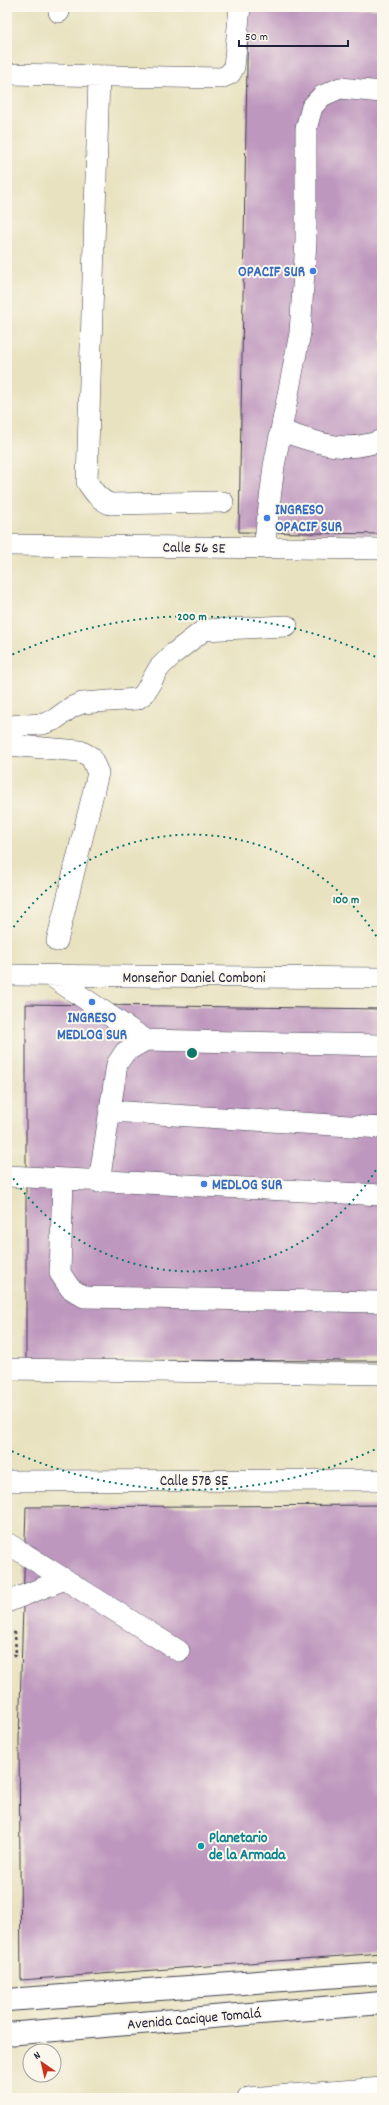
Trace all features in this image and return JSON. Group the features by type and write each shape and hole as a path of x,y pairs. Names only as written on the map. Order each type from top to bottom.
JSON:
{"main road":[{"name":"Avenida Cacique Tomalá","path":"7,2000 382,1973"},
{"name":"Avenida Cacique Tomalá","path":"7,2034 382,2003"}],"street":[{"path":"7,74 221,78 230,74 234,67 240,7"},
{"path":"99,76 87,482 102,501 110,504 223,502"},
{"path":"264,548 274,466 300,333 306,241 306,129 312,107 322,96 340,88 382,92"},
{"path":"281,431 331,446 353,448 382,440"},
{"name":"Calle 56 SE","path":"7,545 382,549"},
{"path":"7,726 43,724 54,720 72,707 82,703 137,699 144,694 164,664 204,630 287,626"},
{"path":"7,745 80,751 91,757 98,773 57,941"},
{"name":"Monseñor Daniel Comboni","path":"7,975 382,978"},
{"path":"51,976 146,1040"},
{"path":"99,1182 117,1064 125,1052 146,1040 382,1045"},
{"path":"110,1112 382,1128"},
{"path":"7,1176 99,1182 382,1195"},
{"path":"63,1180 60,1273 70,1288 84,1297 382,1302"},
{"path":"7,1369 382,1374"},
{"name":"Calle 57B SE","path":"7,1481 382,1480"},
{"path":"7,1543 179,1651"},
{"path":"7,1602 65,1579"},
{"path":"248,2098 382,2088"}],"path":[{"path":"7,1634 15,1633 16,1654 7,1655"}],"building":[{"name":"OPACIF SUR","path":"248,8 382,9 382,534 239,532"},
{"name":"MEDLOG SUR","path":"26,1004 382,1009 382,1361 26,1360"},
{"name":"Planetario de la Armada","path":"382,1505 382,1953 21,1980 19,1740 26,1507"}],"place":[{"name":"OPACIF SUR","path":"313,271"},
{"name":"INGRESO OPACIF SUR","path":"267,518"},
{"name":"INGRESO MEDLOG SUR","path":"92,1002"},
{"name":"MEDLOG SUR","path":"204,1184"},
{"name":"Planetario de la Armada","path":"201,1846"}]}
